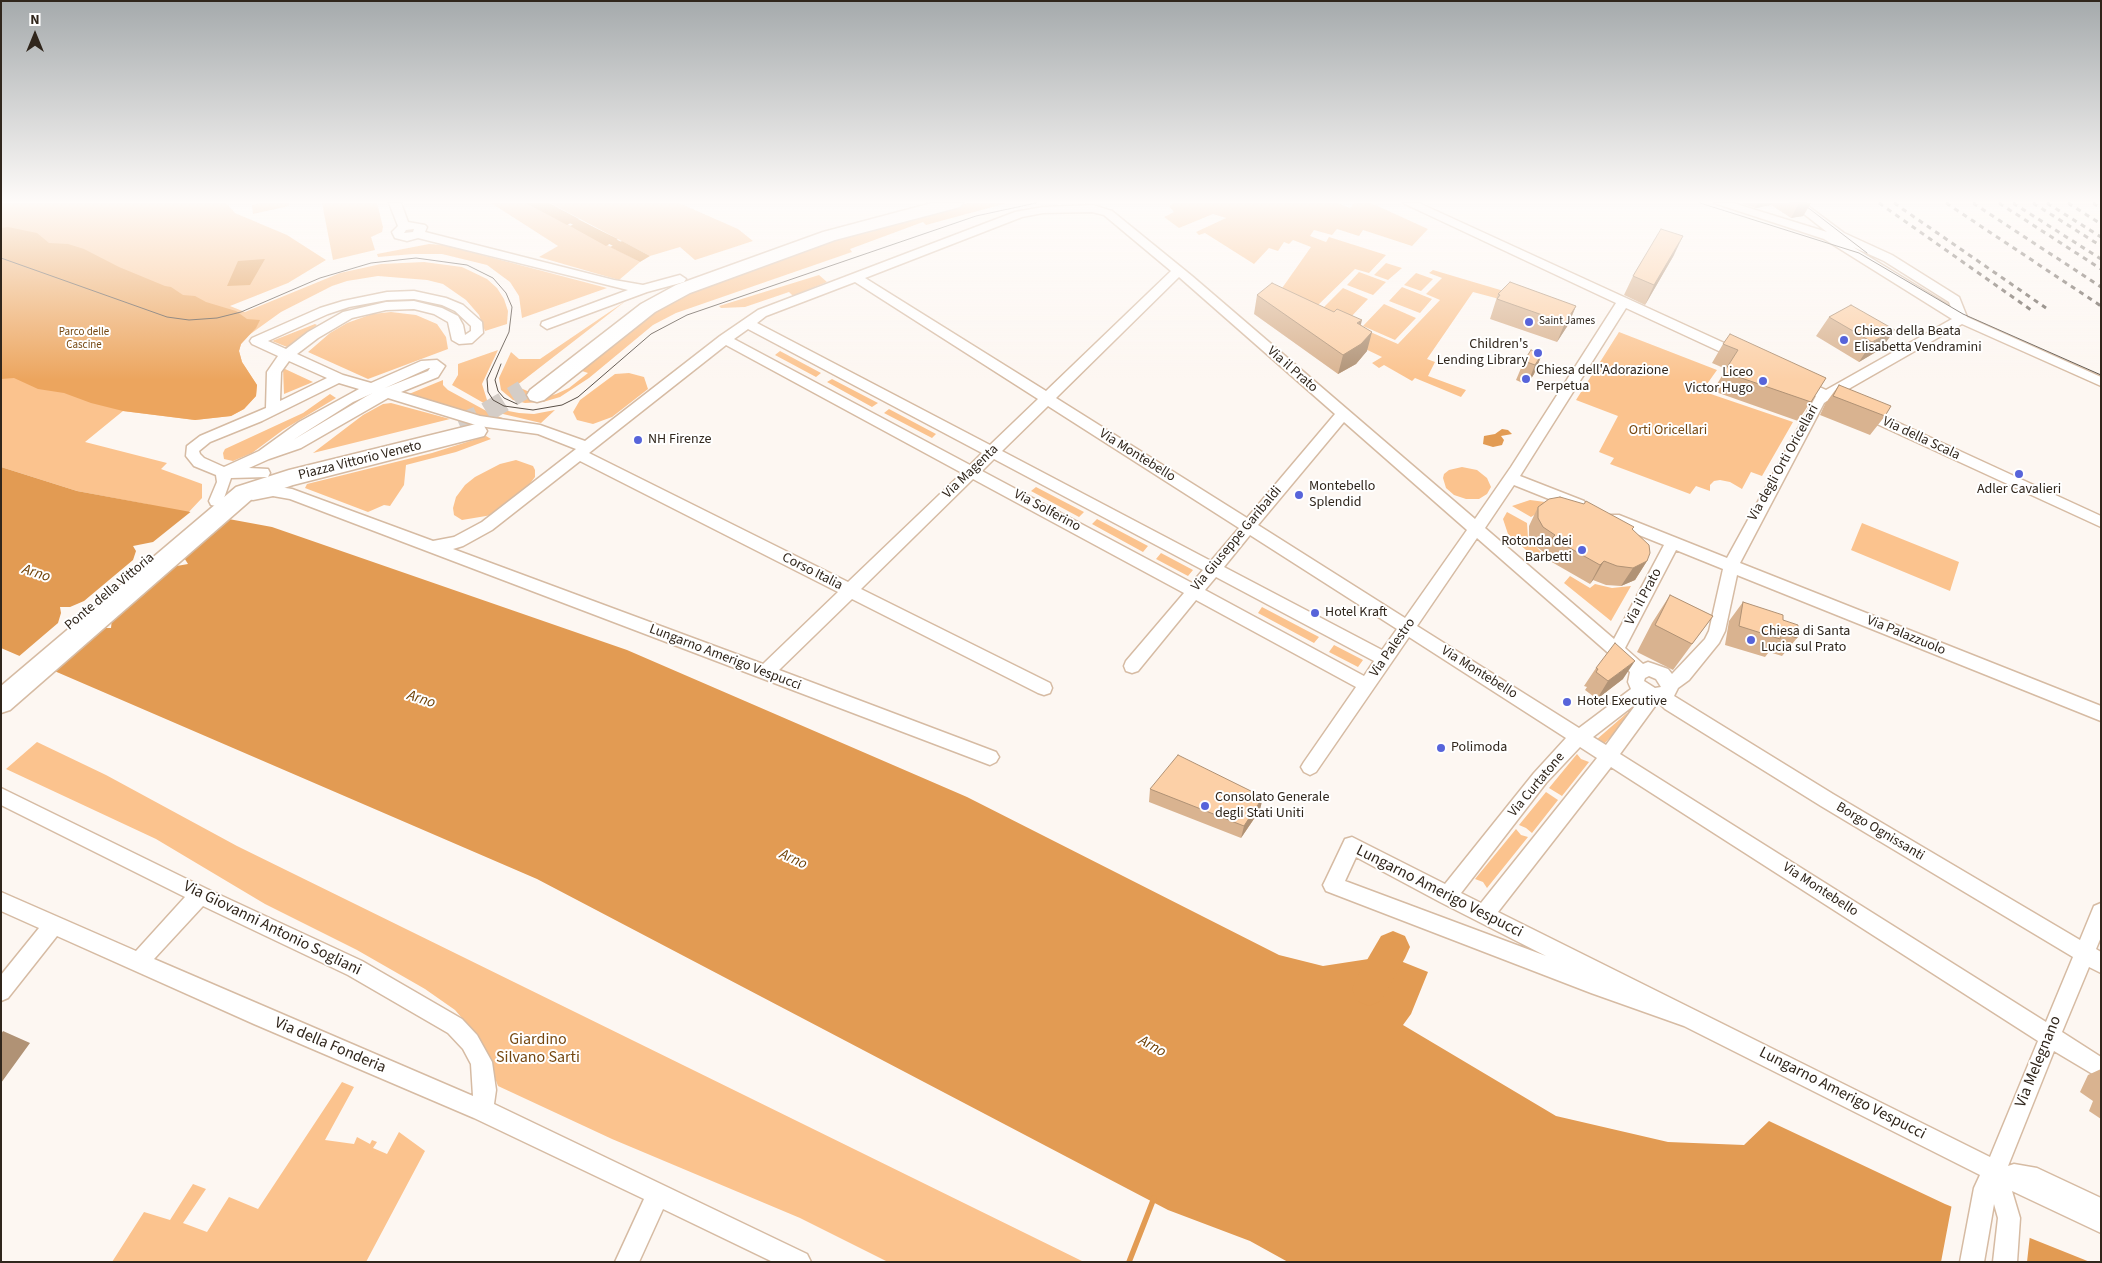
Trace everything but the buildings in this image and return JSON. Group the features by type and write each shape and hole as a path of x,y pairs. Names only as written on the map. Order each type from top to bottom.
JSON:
{"main road":[{"path":"530,392 682,284 742,262"},
{"path":"682,284 750,262"},
{"name":"Piazza Vittorio Veneto","path":"468,427 281,480 229,493 264,464 468,427"},
{"name":"Ponte della Vittoria","path":"5,688 229,493"}],"street":[{"path":"528,262 614,284 643,289"},
{"path":"430,547 458,542 487,526 725,339 762,313 895,262"},
{"name":"Via il Prato","path":"1168,262 1640,671"},
{"path":"1530,262 1550,269"},
{"path":"1535,262 1754,362"},
{"path":"1869,262 1961,319 2101,382"},
{"path":"1894,262 1955,300 1961,319"},
{"name":"Via Magenta","path":"765,673 1178,271"},
{"name":"Via Montebello","path":"856,277 2101,1069"},
{"path":"547,325 643,289 682,284"},
{"path":"274,410 274,371 287,355 335,320 355,312 386,306 414,305 446,314 456,322 459,340 466,340 474,336 478,328 470,316 451,304 414,295 386,296 324,311 257,341 287,355 338,378 480,421 540,430 584,451"},
{"path":"1475,528 1512,478 1623,302"},
{"name":"Via degli Orti Oricellari","path":"1657,691 1683,676 1711,643 1717,631 1731,566 1738,549 1819,400 1961,319"},
{"name":"Via Solferino","path":"747,323 1385,659"},
{"name":"Via Solferino","path":"725,339 1367,685"},
{"name":"Piazza Vittorio Veneto","path":"432,363 438,366 435,372 429,376 386,393 345,414 264,464 313,420 371,388 426,364 432,363"},
{"name":"Via della Scala","path":"1781,374 2101,522"},
{"path":"229,493 196,459 192,451 193,447 205,439 274,410 338,378"},
{"name":"Via Giuseppe Garibaldi","path":"1132,666 1212,568 1343,414"},
{"name":"Corso Italia","path":"584,451 849,591 1044,688"},
{"path":"1512,478 1678,546"},
{"name":"Piazza Vittorio Veneto","path":"229,493 268,491 292,494 460,558"},
{"name":"Via Palestro","path":"1310,767 1475,528"},
{"name":"Via il Prato","path":"1616,650 1678,546"},
{"name":"Via Palazzuolo","path":"1678,546 2101,714"},
{"name":"Lungarno Amerigo Vespucci","path":"460,558 990,757"},
{"path":"1484,915 1608,756 1657,691 1666,677 1658,671 1648,669 1637,674 1636,682 1657,691"},
{"name":"Via Curtatone","path":"1447,896 1540,778 1580,737 1657,691"},
{"name":"Borgo Ognissanti","path":"1657,691 1671,704 1827,800 2092,958"},
{"name":"Via Giovanni Antonio Sogliani","path":"1,796 200,895 354,968 455,1026 470,1042 481,1062 486,1090 482,1110"},
{"name":"Lungarno Amerigo Vespucci","path":"1688,1017 1592,983 1333,885 1352,845 1484,915 1688,1017 1995,1171 2101,1222"},
{"path":"139,962 200,895"},
{"name":"Via della Fonderia","path":"1,901 482,1110 658,1194 788,1260"},
{"name":"Via Melegnano","path":"1972,1262 1985,1188 1995,1171 2050,1036 2092,958 2101,912"},
{"path":"1,991 54,924"},
{"path":"1995,1171 2010,1218 2005,1262"},
{"name":"Lungarno Amerigo Vespucci","path":"1995,1171 2037,1179 2101,1210"},
{"path":"627,1262 658,1194"}],"green space":[{"name":"Parco delle Cascine","path":"1,262 323,262 288,283 230,306 245,312 340,273 381,264 424,262 462,267 487,279 497,288 504,299 508,311 507,324 485,331 479,315 466,300 443,284 427,280 378,276 347,281 332,286 281,312 249,335 241,344 239,351 242,362 257,385 256,396 244,409 231,416 195,420 123,411 85,442 167,463 161,469 202,484 202,498 186,515 146,504 77,491 1,467"},
{"name":"Parco delle Cascine","path":"1,262 109,262 171,287 183,295 195,296 206,302 236,311 247,319 260,320 256,328 241,344 239,351 242,362 257,385 256,396 244,409 231,416 195,420 123,411 91,403 64,393 38,389 14,378 1,379"},
{"path":"474,262 508,262 607,288 522,318 519,296 510,282 487,265"},
{"path":"556,262 640,262 619,280"},
{"path":"773,262 823,262 676,313 653,325 589,378 560,397 543,402 525,403 513,400 501,390 499,378 511,352 519,359 540,359 627,300 516,386 543,398 569,388 588,373 579,370 655,310 697,289"},
{"path":"1300,262 1379,262 1369,273 1355,269 1315,308 1398,344 1440,300 1426,294 1442,278 1429,273 1433,270 1551,305 1503,300 1473,292 1427,359 1435,362 1428,376 1466,390 1461,397 1415,378 1412,381 1384,365 1379,368 1372,363 1382,357 1355,344 1280,291"},
{"path":"1386,263 1402,268 1388,280 1374,275"},
{"path":"1359,272 1386,282 1373,295 1347,285"},
{"path":"1416,273 1433,279 1421,291 1404,285"},
{"path":"819,275 827,282 793,296 789,292 745,307 721,308 719,306"},
{"path":"1402,287 1432,299 1420,313 1389,301"},
{"path":"1343,288 1368,299 1349,319 1323,308"},
{"path":"1384,304 1416,318 1395,340 1363,326"},
{"path":"391,312 416,315 437,324 446,337 448,349 368,379 308,352 330,333 347,323 372,314"},
{"path":"315,324 317,325 287,347 272,341"},
{"name":"Orti Oricellari","path":"1619,332 1717,370 1702,391 1793,422 1762,476 1751,472 1742,489 1730,482 1720,480 1714,481 1710,485 1710,491 1696,486 1690,494 1610,464 1614,458 1599,452 1618,416 1576,400"},
{"path":"498,350 482,384 487,400 503,410 519,413 534,414 555,410 541,423 503,414 452,385 458,375 458,364"},
{"path":"780,351 821,373 816,377 775,355"},
{"path":"283,368 313,382 284,394"},
{"path":"629,373 644,377 648,389 612,417 593,424 577,420 573,412 580,400 615,374"},
{"path":"832,379 878,403 872,407 827,382"},
{"path":"443,380 443,385 448,390 492,414 508,420 539,425 494,420 409,394"},
{"path":"330,394 336,398 283,430 252,453 233,461 224,459 223,453 225,449 303,413"},
{"path":"391,403 450,419 313,453 363,415 383,404"},
{"path":"889,409 936,434 932,438 884,413"},
{"path":"486,436 491,439 456,452 406,465 404,485 390,506 384,505 368,512 305,488 307,484 432,453"},
{"path":"516,460 533,466 535,470 535,477 528,486 492,515 462,520 454,515 453,508 456,497 465,485 475,477 500,464"},
{"path":"1462,467 1477,470 1487,478 1491,487 1487,494 1479,499 1466,499 1454,495 1446,488 1443,478 1444,474 1449,470"},
{"path":"1036,487 1084,512 1079,517 1031,491"},
{"path":"1530,500 1553,504 1531,517 1512,506"},
{"path":"1507,512 1527,523 1528,538 1542,553 1535,558 1508,534 1503,519"},
{"path":"1097,519 1148,546 1143,552 1092,524"},
{"path":"1862,523 1959,562 1950,591 1851,550"},
{"path":"1161,553 1193,570 1188,576 1156,559"},
{"path":"1570,576 1590,588 1595,584 1612,588 1631,586 1611,621 1564,583"},
{"path":"1262,607 1319,637 1314,643 1258,613"},
{"path":"1334,645 1363,660 1358,667 1329,652"},
{"path":"1635,706 1638,708 1604,744 1596,740"},
{"name":"Giardino Silvano Sarti","path":"37,742 106,775 237,846 1084,1262 888,1262 800,1218 612,1139 498,1086 480,1039 455,1010 425,989 357,950 265,904 156,839 6,769"},
{"path":"1577,754 1581,759 1589,762 1562,796 1549,788"},
{"path":"1546,792 1558,800 1532,833 1519,825"},
{"path":"1516,829 1521,835 1528,837 1487,888 1483,882 1475,879"},
{"path":"342,1082 354,1087 325,1140 354,1144 357,1137 370,1144 372,1140 377,1142 373,1148 387,1154 399,1132 425,1151 366,1262 112,1262 144,1212 170,1220 193,1184 206,1189 183,1223 207,1232 229,1197 258,1209"}],"water":[{"path":"238,262 263,262 250,285 227,286"},
{"path":"1502,429 1508,430 1512,434 1501,436 1504,440 1502,445 1493,447 1483,444 1484,436 1495,434"},
{"name":"Arno","path":"1,467 77,491 272,527 627,650 967,797 1279,955 1323,966 1388,956 1428,972 1411,1014 1403,1025 1556,1116 1668,1142 1744,1145 1769,1121 1945,1204 2090,1262 1288,1262 1250,1241 1168,1210 537,879 1,648"}],"pier":[{"path":"193,510 227,516 183,556 188,564 171,567 112,618 111,628 100,628 48,671 17,658 58,623 61,613 60,607 70,607 84,601 133,560 136,551 133,546 153,542"},
{"path":"1952,1204 2030,1235 2027,1262 1941,1262"}],"waterway":[{"path":"1369,989 1393,947"},
{"path":"1129,1262 1154,1198"}],"tunnel":[{"path":"459,424 485,413 523,390"}],"tram line":[{"path":"12,262 167,317 189,320 217,318 241,312 320,278 381,262"},
{"path":"445,262 467,265 493,278 506,293 512,307 509,332 487,379 488,392 493,400 504,406 533,410 562,405 578,397 651,334 687,315 842,262"},
{"path":"1874,262 1963,314 2101,375"},
{"path":"501,364 495,380 498,391 504,398 517,404"}],"railway":[{"path":"1963,262 2034,312"},
{"path":"1979,262 2046,308"},
{"path":"2035,262 2101,306"},
{"path":"2063,262 2101,287"},
{"path":"2090,262 2101,269"}],"place":[{"name":"Saint James","path":"1529,322"},
{"name":"Chiesa della Beata Elisabetta Vendramini","path":"1844,340"},
{"name":"Children's Lending Library","path":"1538,353"},
{"name":"Chiesa dell'Adorazione Perpetua","path":"1526,379"},
{"name":"Liceo Victor Hugo","path":"1763,381"},
{"name":"NH Firenze","path":"638,440"},
{"name":"Adler Cavalieri","path":"2019,474"},
{"name":"Montebello Splendid","path":"1299,495"},
{"name":"Rotonda dei Barbetti","path":"1582,550"},
{"name":"Hotel Kraft","path":"1315,613"},
{"name":"Chiesa di Santa Lucia sul Prato","path":"1751,640"},
{"name":"Hotel Executive","path":"1567,702"},
{"name":"Polimoda","path":"1441,748"},
{"name":"Consolato Generale degli Stati Uniti","path":"1205,806"}]}
